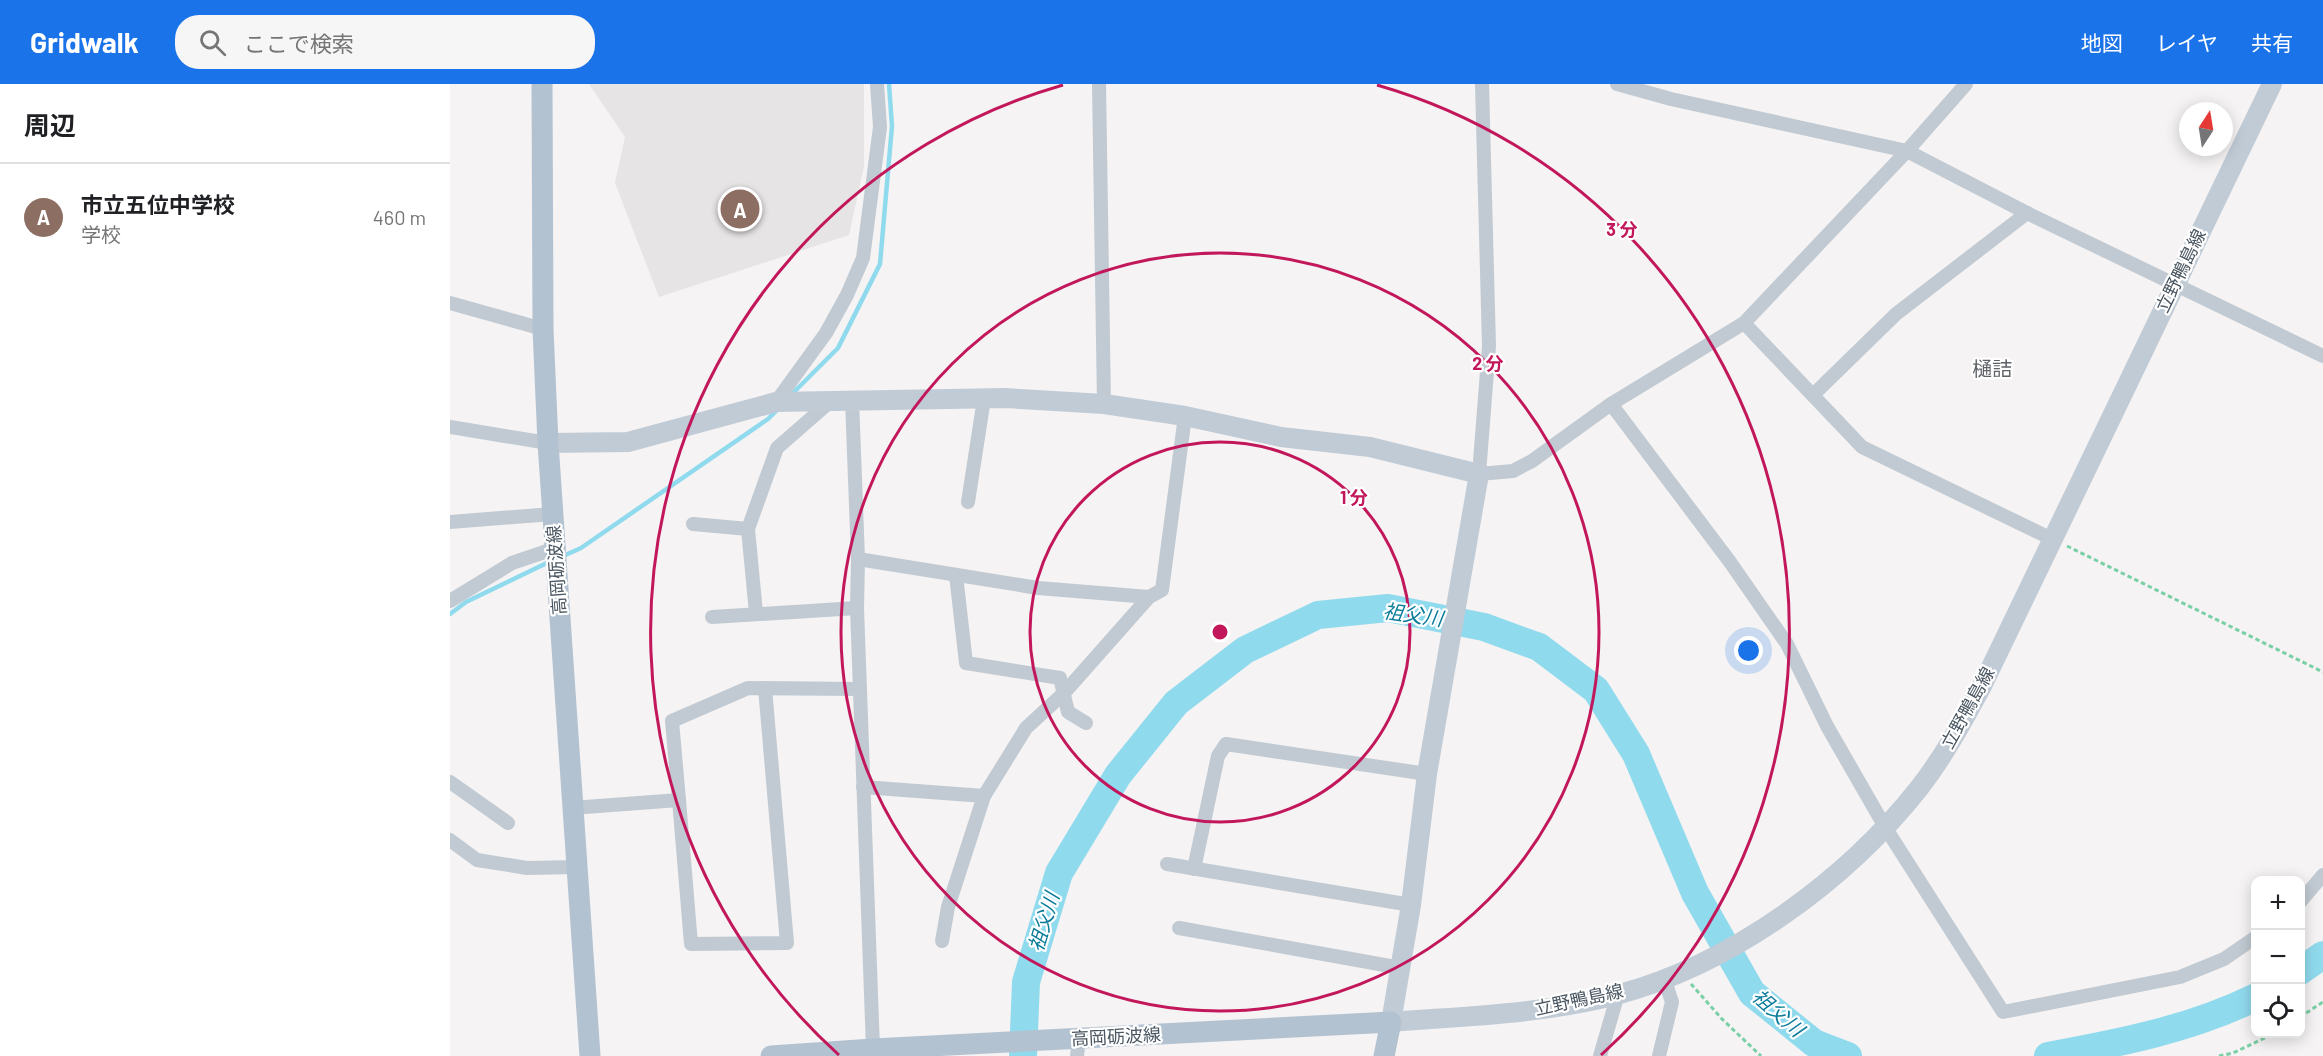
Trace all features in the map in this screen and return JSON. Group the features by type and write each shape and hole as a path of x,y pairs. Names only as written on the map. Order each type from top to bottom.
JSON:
{"main road":[{"name":"高岡砺波線","path":"542,84 543,329 548,443 590,1056"},
{"name":"高岡砺波線","path":"771,1056 1056,1040 1078,1047 1391,1022"},
{"path":"1384,1056 1391,1022"}],"street":[{"path":"776,402 826,333 847,296 863,258 880,127 877,84"},
{"path":"1099,84 1104,404"},
{"path":"1391,1022 1411,905 1427,774 1479,474 1490,346 1482,84"},
{"path":"1617,84 1671,99 1907,151 2027,213 2323,356"},
{"path":"450,427 548,443 628,442 776,402 852,399 984,399 1104,404 1185,416 1281,437 1370,447 1479,474 1513,471 1532,461 1611,404 1744,323 1907,151 1966,84"},
{"name":"立野鴨島線","path":"1391,1022 1518,1012 1618,994 1678,973 1753,934 1805,900 1853,859 1885,827 1920,787 1956,734 1982,686 2272,84"},
{"path":"1813,395 1896,314 2027,213"},
{"path":"450,303 543,329"},
{"path":"1744,323 1862,447 2052,539"},
{"path":"852,399 873,1049"},
{"path":"968,502 984,399"},
{"path":"756,613 748,529 777,448 832,400"},
{"path":"1611,404 1724,553 1787,644 1827,726 1885,827 2003,1012 2180,977 2224,959 2251,940"},
{"path":"942,941 948,907 984,796 1026,728 1064,693 1149,597 1162,590 1185,416"},
{"path":"450,522 553,514"},
{"path":"693,524 748,529"},
{"path":"450,601 512,563 556,548"},
{"path":"858,559 1038,588 1149,597"},
{"path":"956,575 966,663 1060,678 1068,712 1086,723"},
{"path":"712,617 857,608"},
{"path":"765,688 787,943 691,944 672,721 748,688 765,688 860,689"},
{"path":"1194,869 1218,756 1226,744 1427,774"},
{"path":"450,782 508,823"},
{"path":"863,787 984,796"},
{"path":"572,808 679,801"},
{"path":"450,840 477,860 527,868 576,867"},
{"path":"1167,864 1411,905"},
{"path":"2305,897 2323,875"},
{"path":"1179,928 1401,968"},
{"path":"1659,1056 1678,973"},
{"path":"1600,1056 1618,994"}],"path":[{"path":"2052,539 2323,672"},
{"path":"1678,973 1747,1046 1761,1056"},
{"path":"2305,1014 2323,1002"},
{"path":"2219,1056 2233,1053 2265,1038"}],"shaded area":[{"path":"589,84 864,84 864,166 849,235 659,297 615,183 625,137"}],"waterway":[{"path":"791,395 838,348 880,264 892,126 889,84"},
{"path":"561,557 581,548 768,419 777,410"},
{"path":"450,614 466,602 551,561"},
{"name":"祖父川","path":"1023,1056 1026,982 1059,873 1118,775 1176,703 1245,650 1318,615 1388,608 1484,627 1539,647 1596,690 1636,754 1695,893 1752,993 1814,1043 1848,1056"},
{"name":"祖父川","path":"2305,968 2323,955"},
{"name":"祖父川","path":"2048,1056 2154,1034 2206,1018 2251,999"}],"place":[{"name":"市立五位中学校","path":"740,209"}],"district":[{"name":"樋詰","path":"1992,369"}]}
